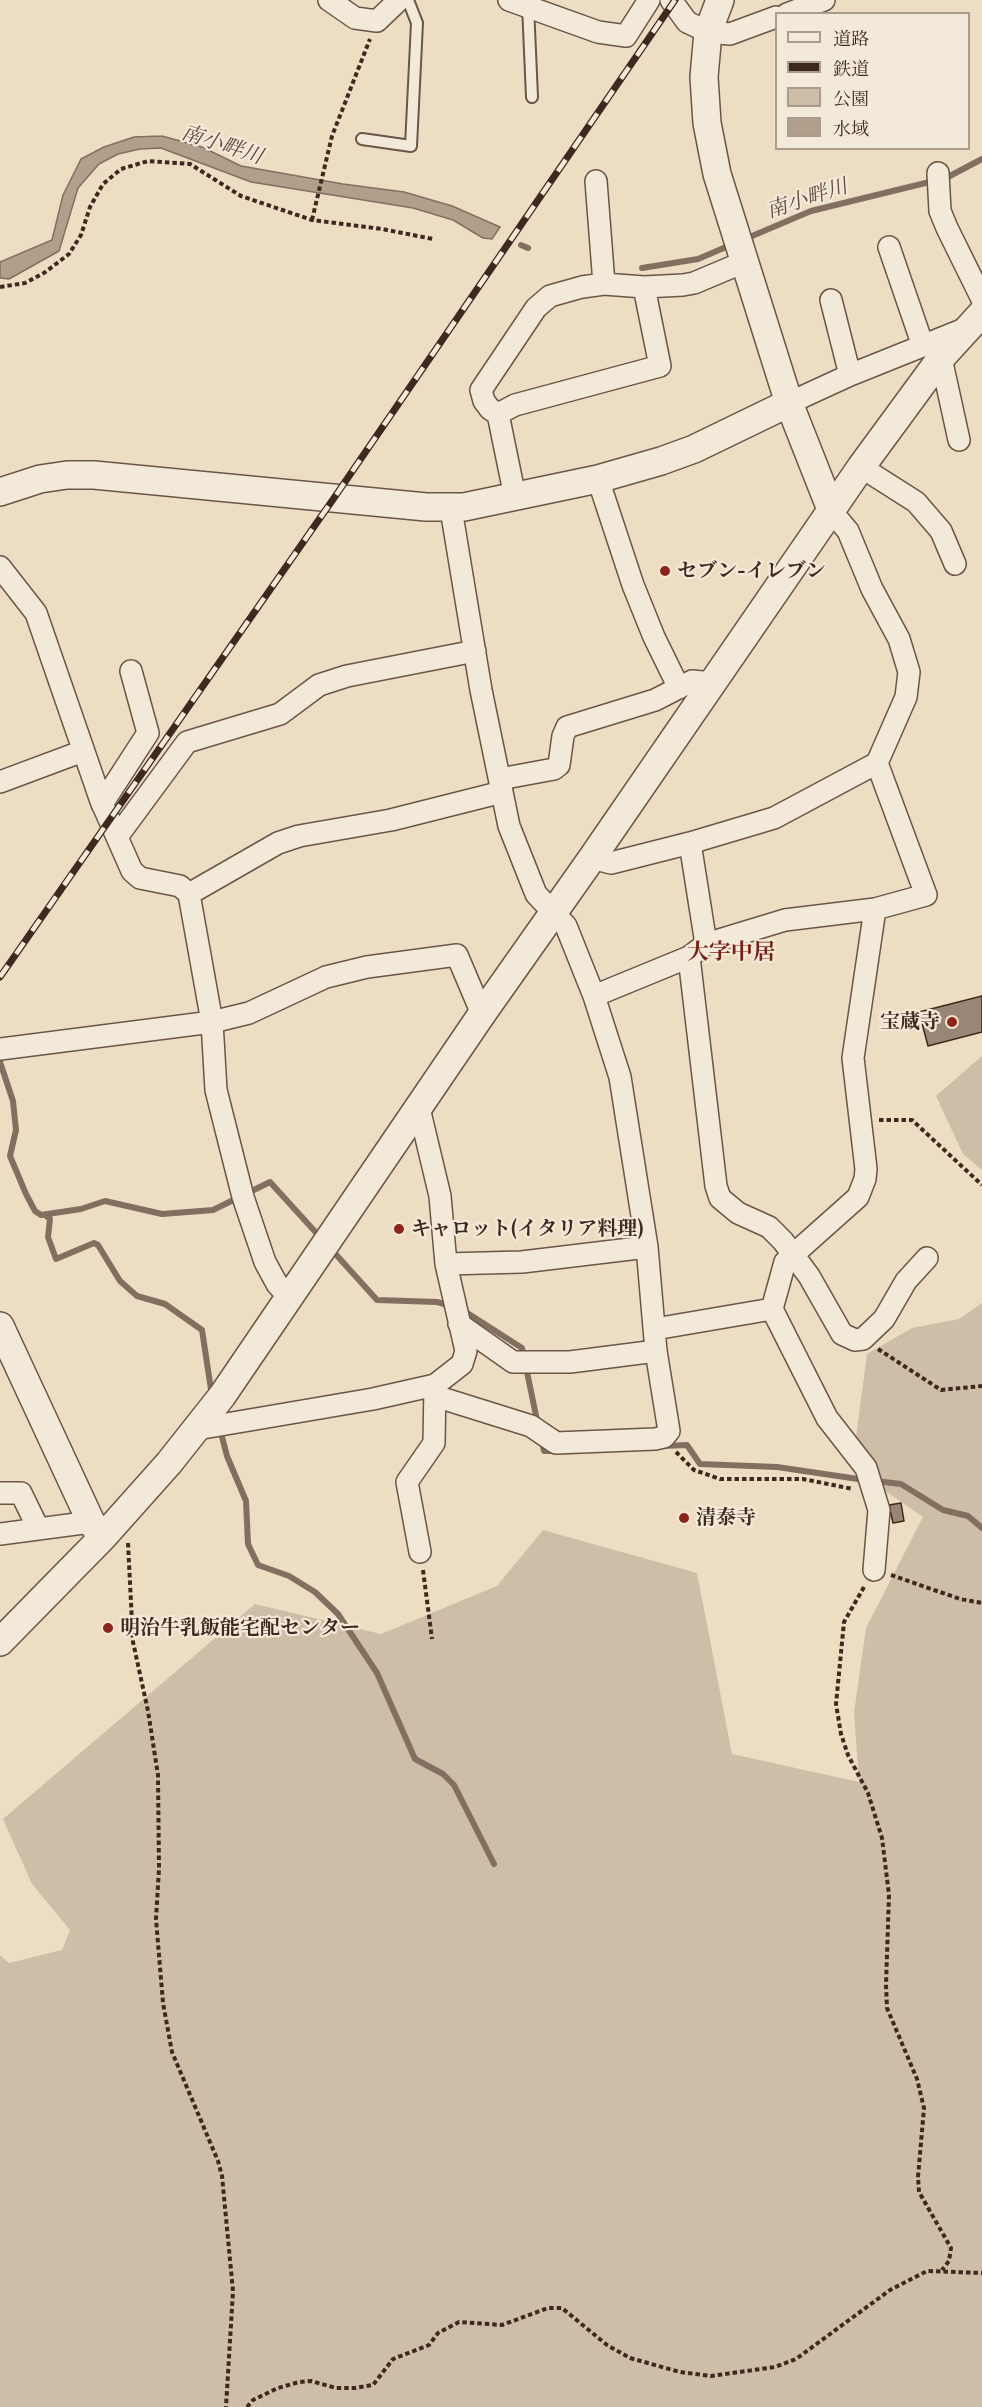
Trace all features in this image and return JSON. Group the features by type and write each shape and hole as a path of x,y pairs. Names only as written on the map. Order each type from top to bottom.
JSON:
{"street":[{"path":"328,0 355,18 377,21 399,0"},
{"path":"519,3 598,32 626,36 649,0"},
{"path":"671,0 687,22 708,32 730,34 775,18"},
{"path":"592,858 611,863 774,818 877,763 906,697 909,672 899,639 872,589 848,531 832,512 789,403 717,174 706,123 704,77 708,32 720,0"},
{"path":"792,12 824,0"},
{"path":"596,181 604,284"},
{"path":"938,181 940,211 982,299"},
{"path":"515,497 498,414 484,401 481,390 536,308 550,296 604,284 644,287 694,283 739,246"},
{"path":"889,247 932,352 959,440"},
{"path":"498,414 515,405 660,366 644,287"},
{"path":"831,300 850,375"},
{"path":"0,492 40,479 67,475 94,475 451,509 598,479 694,449 850,375 932,352 975,321"},
{"path":"0,1642 197,1429 290,1298 482,1014 832,512 932,352"},
{"path":"861,467 916,502 941,531 955,564"},
{"path":"598,479 637,596 679,688"},
{"path":"197,1429 435,1390 531,1426 556,1443 655,1439 663,1437 669,1431 656,1351 647,1246 620,1077 594,996 566,926 536,894 509,826 475,651 451,509"},
{"path":"0,567 36,613 102,804 132,871 140,878 180,886 189,894 212,1022 216,1090 243,1197 264,1262 277,1284 290,1298"},
{"path":"117,837 187,742 280,714 319,685 347,676 475,651"},
{"path":"102,804 148,734 131,671"},
{"path":"189,894 278,843 299,836 391,820 554,769 559,765 563,736 567,727 655,700 692,681 713,682"},
{"path":"0,782 83,751"},
{"path":"594,996 688,957 706,944 785,920 875,909 926,895 877,763"},
{"path":"690,843 706,944"},
{"path":"874,1569 879,1510 866,1468 827,1418 772,1309 785,1262 858,1197 862,1189 866,1169 853,1058 875,909"},
{"path":"0,1049 212,1022 249,1013 326,977 367,967 458,955 482,1014"},
{"path":"688,957 716,1186 720,1198 738,1213 769,1227 794,1254 842,1334 855,1340 863,1339 884,1319 906,1281 927,1258"},
{"path":"418,1108 440,1196 446,1264 466,1351 462,1364 435,1390 434,1443 406,1482 420,1552"},
{"path":"446,1264 522,1262 647,1246"},
{"path":"655,1329 772,1309"},
{"path":"459,1324 513,1362 570,1362 656,1351"},
{"path":"0,1326 104,1527"},
{"path":"0,1493 21,1493 38,1528"},
{"path":"0,1533 38,1528 104,1527"}],"lane":[{"path":"362,139 411,146 417,23 408,0"},
{"path":"519,3 532,97"}],"path":[{"path":"312,219 332,136 377,21"},
{"path":"0,287 25,283 44,273 69,254 81,235 90,207 103,184 121,169 148,161 190,165 241,196 312,219 433,239"},
{"path":"860,1120 912,1120 982,1185"},
{"path":"863,1339 941,1390 982,1386"},
{"path":"669,1431 677,1454 694,1470 720,1479 803,1479 875,1493"},
{"path":"104,1527 128,1535 133,1642 148,1711 158,1775 159,1869 156,1919 163,2003 172,2052 218,2161 222,2176 233,2291 226,2407"},
{"path":"420,1552 432,1639"},
{"path":"942,2270 949,2261 951,2248 920,2192 918,2177 924,2108 917,2079 897,2037 887,2008 889,1895 882,1838 868,1793 848,1755 841,1734 836,1704 844,1622 874,1569 960,1599 982,1603"},
{"path":"247,2407 253,2400 278,2388 299,2382 311,2381 336,2388 373,2385 393,2359 429,2345 438,2333 459,2322 502,2325 548,2308 562,2308 607,2344 630,2358 680,2372 711,2376 775,2367 796,2359 890,2290 927,2271 982,2273"}],"green space":[{"path":"982,1056 982,1170 963,1154 936,1096"},
{"path":"982,1303 982,2407 0,2407 0,1955 9,1963 62,1950 70,1930 32,1884 3,1819 255,1604 381,1634 497,1586 543,1530 697,1573 732,1754 859,1782 854,1713 866,1628 923,1517 852,1468 867,1354 912,1328 959,1319"}],"water":[{"path":"162,136 202,147 241,166 404,192 452,206 500,227 492,239 483,238 453,220 413,208 251,182 161,148 140,149 118,154 99,164 78,188 59,251 9,279 0,278 0,262 52,240 63,195 81,159 104,147 134,137"}],"building":[{"name":"宝蔵寺","path":"982,996 982,1032 928,1046 919,1012"},
{"path":"901,1503 904,1521 893,1523 889,1505"}],"waterway":[{"name":"南小畔川","path":"745,239 811,211 946,178 982,159"},
{"name":"南小畔川","path":"642,268 698,259 733,244"},
{"name":"南小畔川","path":"521,245 528,248"},
{"path":"0,1062 13,1101 16,1130 10,1156 26,1194 35,1211 41,1215 81,1209 105,1201 162,1214 213,1210 270,1182 320,1237"},
{"path":"45,1215 50,1219 48,1237 56,1259 94,1243 98,1245 120,1281 137,1296 165,1304 202,1330 212,1396"},
{"path":"331,1249 377,1300 437,1302 451,1306"},
{"path":"461,1309 522,1348 538,1425"},
{"path":"220,1429 227,1456 246,1501 248,1544 258,1565 289,1576 315,1592 338,1614 377,1673 415,1759 443,1774 454,1785 494,1864"},
{"path":"542,1441 544,1451 556,1451"},
{"path":"662,1446 687,1445 700,1464 777,1467 865,1480"},
{"path":"875,1481 901,1484 943,1510 968,1516 982,1528"}],"railway":[{"path":"0,977 334,498 675,0"}],"place":[{"name":"セブン-イレブン","path":"665,571"},
{"name":"宝蔵寺","path":"952,1022"},
{"name":"キャロット(イタリア料理)","path":"399,1229"},
{"name":"清泰寺","path":"684,1518"},
{"name":"明治牛乳飯能宅配センター","path":"108,1628"}],"district":[{"name":"大字中居","path":"731,953"}]}
